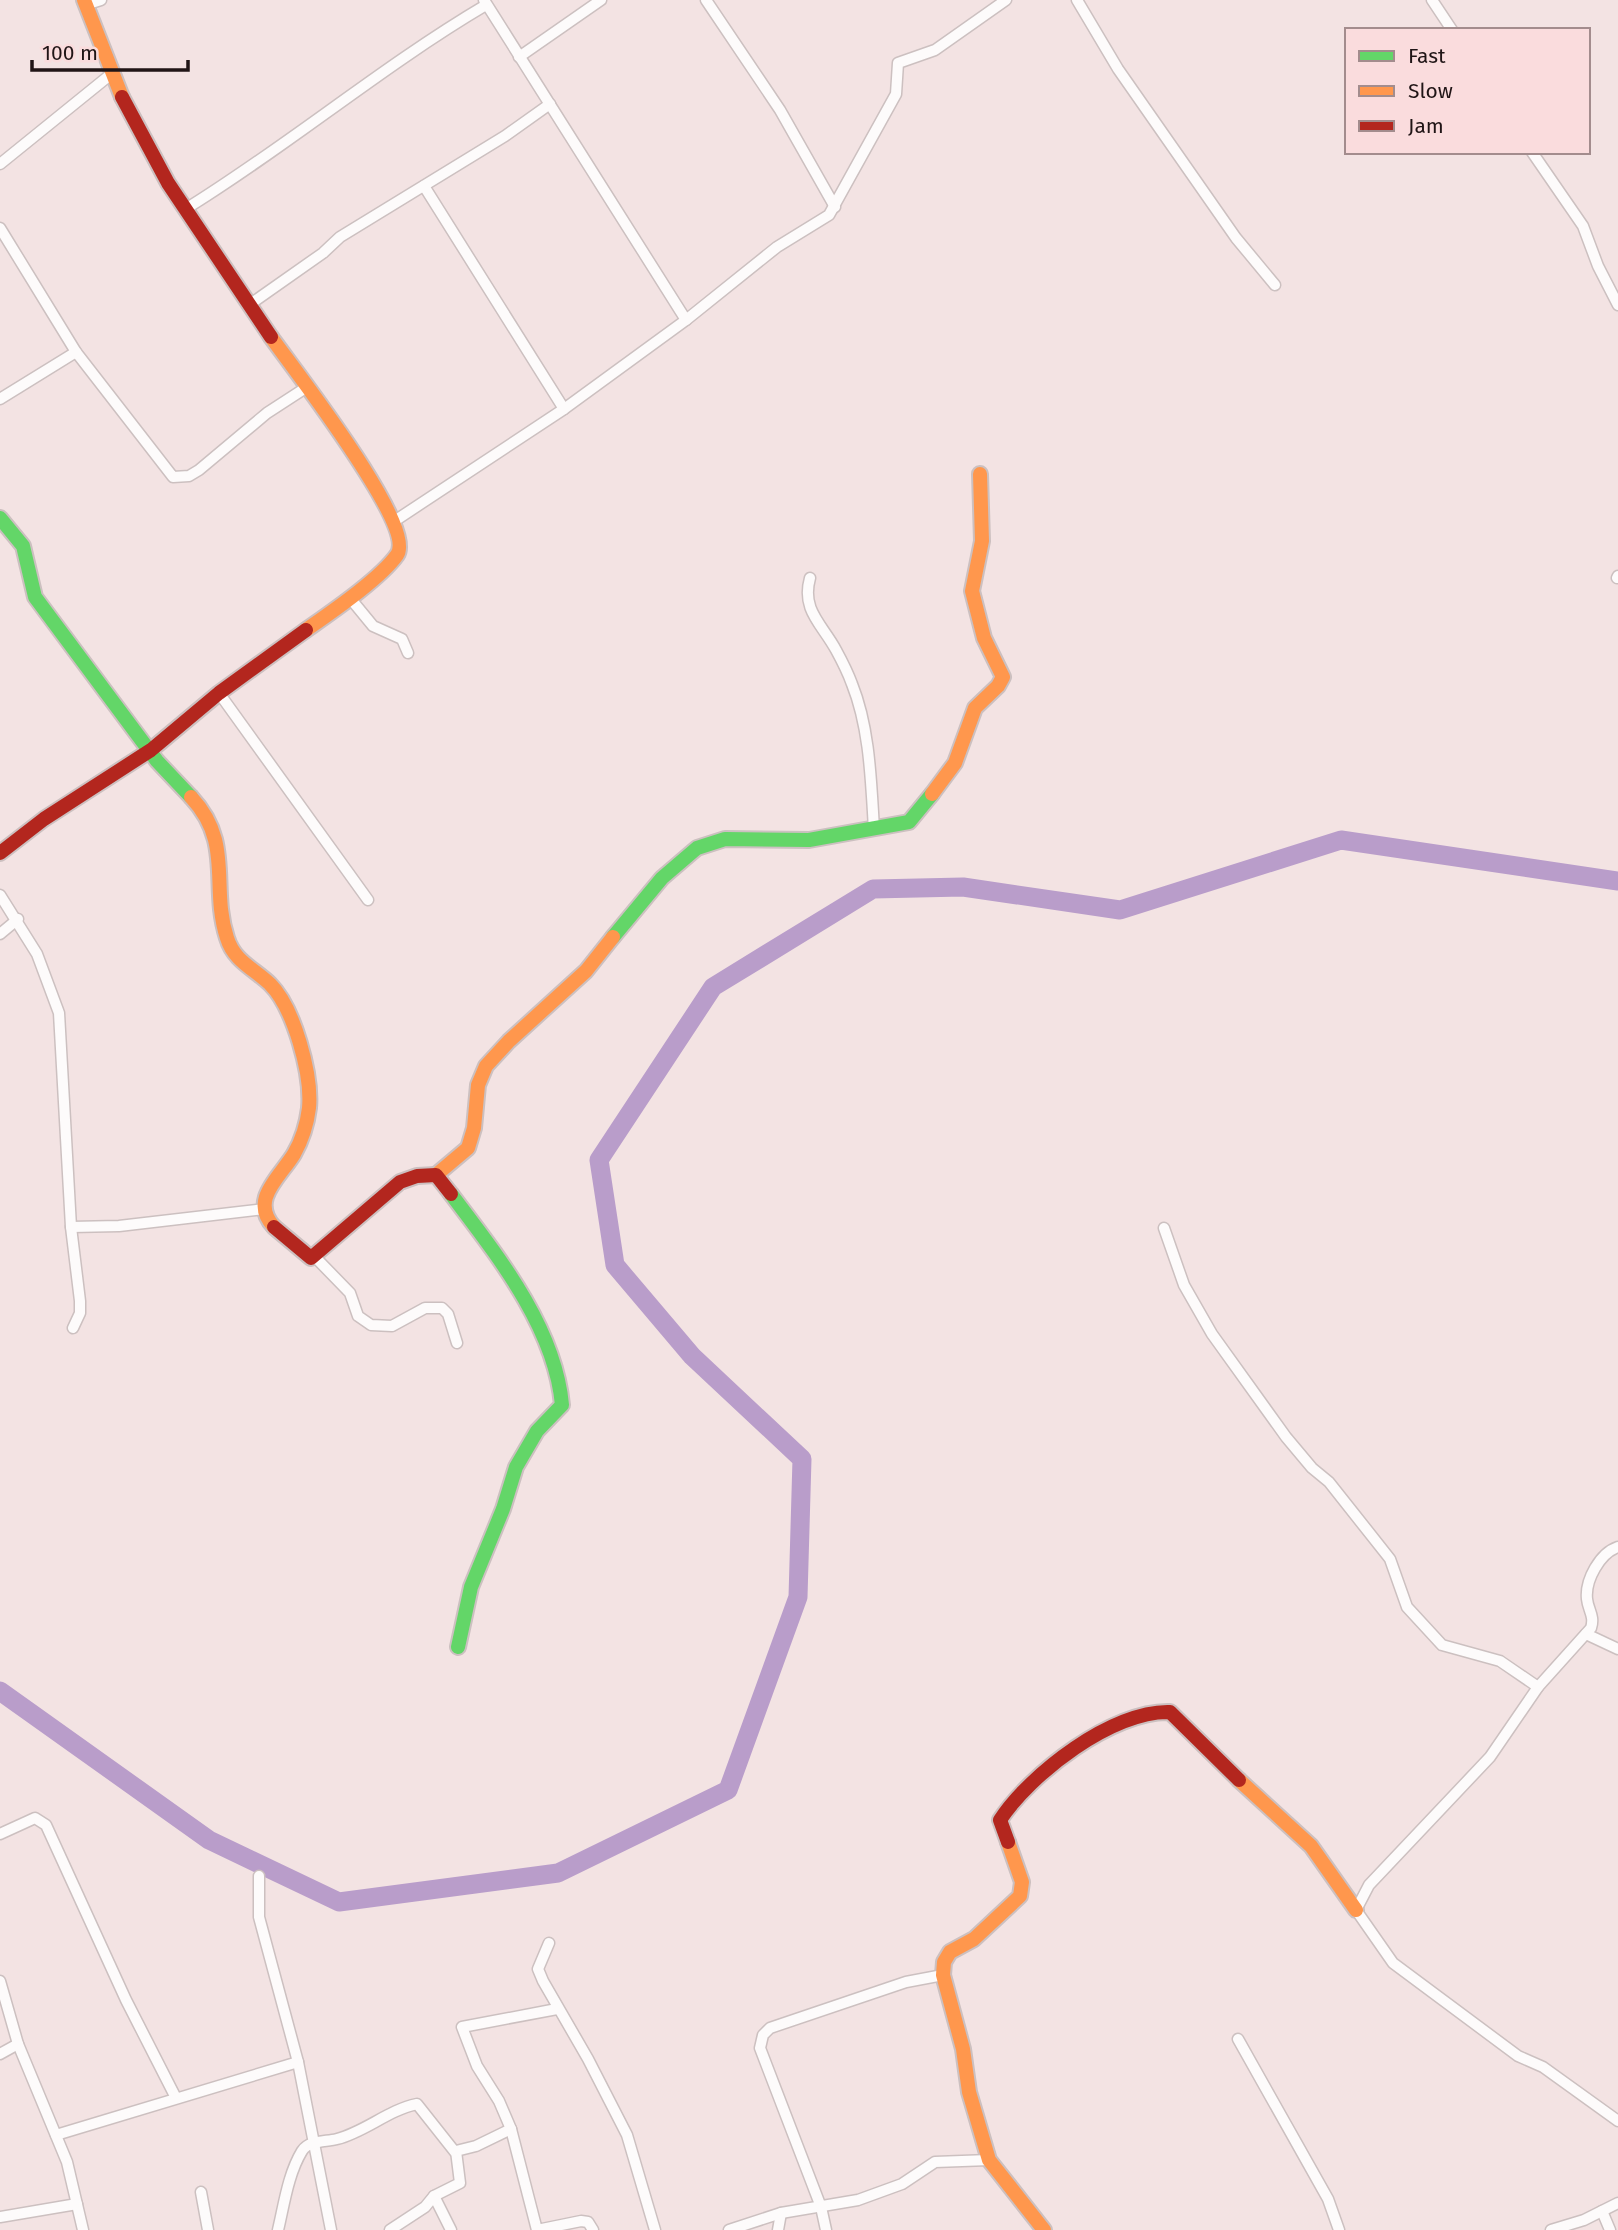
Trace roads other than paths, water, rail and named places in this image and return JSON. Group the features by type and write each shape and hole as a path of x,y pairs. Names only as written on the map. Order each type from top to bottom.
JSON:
{"street":[{"path":"0,853 44,819 151,750 219,693 350,598 398,554 400,539 347,440 249,305 151,157 110,75 85,2 101,0"},
{"path":"519,57 601,0"},
{"path":"706,0 780,110 835,207"},
{"path":"393,522 564,409 686,320 777,247 817,225 835,207 896,94 898,63 936,50 1006,0"},
{"path":"1077,0 1118,69 1236,238 1275,285"},
{"path":"1432,0 1451,28"},
{"path":"184,210 234,179 372,78 485,2 686,320"},
{"path":"0,164 110,75"},
{"path":"249,305 323,253 340,237 550,104"},
{"path":"1533,154 1583,226 1618,305"},
{"path":"424,186 564,409"},
{"path":"0,228 76,352 173,477 181,478 198,470 267,414 307,387"},
{"path":"0,399 76,352"},
{"path":"264,1209 276,1229 307,1257 314,1256 345,1233 396,1184 420,1175 436,1175 467,1151 476,1126 477,1088 486,1066 586,971 645,897 692,852 714,841 816,840 909,822 918,817 930,794 954,766 964,727 976,706 1002,682 1002,670 984,638 972,590 982,541 980,474"},
{"path":"0,518 23,546 36,597 151,750 160,766 208,818 222,866 226,933 231,950 245,966 272,985 283,1004 303,1058 309,1093 308,1116 296,1150 272,1186 264,1209"},
{"path":"810,578 806,592 808,608 835,648 853,687 872,776 874,829"},
{"path":"350,598 373,626 402,639 408,653"},
{"path":"219,693 368,900"},
{"path":"0,895 18,919 37,954 59,1013 71,1227 80,1301 80,1313 73,1328"},
{"path":"0,934 18,919"},
{"path":"436,1175 462,1206 520,1296 548,1349 559,1377 562,1399 560,1409 541,1426 516,1467 503,1509 471,1587 458,1647"},
{"path":"71,1227 119,1226 264,1209"},
{"path":"1164,1228 1184,1285 1212,1334 1286,1437 1312,1468 1329,1482 1390,1559 1407,1607 1441,1645 1500,1661 1538,1687"},
{"path":"314,1256 350,1293 358,1316 364,1321 378,1327 392,1326 425,1308 442,1308 448,1314 457,1343"},
{"path":"1356,1910 1369,1885 1490,1757 1538,1687 1586,1634 1593,1623 1587,1601 1588,1584 1603,1559 1618,1547"},
{"path":"1586,1634 1618,1649"},
{"path":"1044,2230 989,2160 969,2092 962,2049 943,1975 944,1962 950,1952 974,1939 1020,1896 1022,1882 1000,1820 1005,1810 1036,1779 1065,1758 1136,1716 1154,1710 1170,1712 1224,1767 1311,1846 1393,1963 1518,2056 1543,2067 1618,2120"},
{"path":"0,1834 35,1818 46,1825 125,2000 176,2098"},
{"path":"259,1876 259,1917 298,2062 316,2142 331,2230"},
{"path":"549,1943 538,1969 557,2009 588,2059 627,2135 655,2230"},
{"path":"826,2230 821,2207 760,2048 763,2035 770,2028 895,1986 943,1975"},
{"path":"0,1981 18,2044 68,2162 83,2230"},
{"path":"557,2009 462,2027 477,2066 499,2101 511,2129 537,2230 580,2221 587,2222 593,2230"},
{"path":"1238,2039 1328,2199 1339,2230"},
{"path":"0,2054 18,2044"},
{"path":"56,2135 298,2062"},
{"path":"278,2230 289,2184 301,2152 316,2142 341,2138 389,2113 417,2104 455,2152 460,2183 434,2196 425,2207 390,2230"},
{"path":"455,2152 476,2146 511,2129"},
{"path":"729,2230 781,2213 858,2200 902,2184 934,2162 989,2160"},
{"path":"201,2192 208,2230"},
{"path":"434,2196 451,2230"},
{"path":"1551,2230 1618,2203"},
{"path":"0,2217 77,2204"},
{"path":"1602,2211 1610,2230"},
{"path":"778,2230 781,2213"}],"waterway":[{"path":"0,1691 209,1840 339,1902 558,1873 728,1790 798,1597 802,1459 692,1356 615,1265 599,1160 713,987 873,889 963,887 1120,910 1341,840 1618,881"}]}
